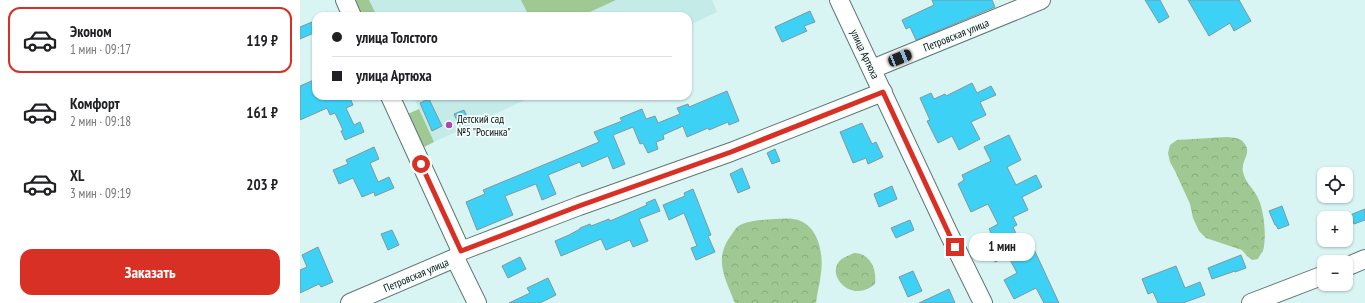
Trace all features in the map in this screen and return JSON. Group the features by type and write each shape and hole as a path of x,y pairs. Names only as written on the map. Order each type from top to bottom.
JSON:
{"street":[{"path":"345,0 350,12"},
{"name":"улица Артюха","path":"839,0 983,303"},
{"name":"Петровская улица","path":"872,69 1041,0"},
{"name":"Петровская улица","path":"350,303 458,254 572,209 731,152 883,92"},
{"path":"392,100 458,254 477,303"},
{"path":"1353,264 1365,260"},
{"path":"1251,303 1317,278"}],"shaded area":[{"path":"369,0 712,0 717,12 692,24 692,12 375,12"},
{"name":"Детский сад №5 \"Росинка\"","path":"415,100 525,100 434,142"}],"green space":[{"path":"350,0 369,0 375,12 355,12"},
{"path":"521,0 616,0 590,12 527,12"},
{"path":"419,109 434,142 418,150 403,116"},
{"path":"1227,137 1236,138 1242,141 1247,150 1243,164 1243,172 1245,179 1259,201 1264,223 1265,238 1263,251 1258,259 1252,260 1242,250 1206,238 1199,231 1193,218 1190,204 1170,162 1168,153 1170,145 1177,140"},
{"path":"791,219 801,221 808,226 817,239 820,247 822,264 816,303 735,303 734,301 723,269 722,261 725,245 740,225 753,221"},
{"path":"854,253 860,254 868,259 875,273 875,284 869,288 858,291 853,291 844,286 837,278 836,273 836,268 839,261"}],"building":[{"path":"932,0 992,0 995,7 916,40 910,27 906,29 902,20 934,5"},
{"path":"1145,0 1160,0 1169,17 1159,23"},
{"path":"1188,0 1239,0 1251,21 1234,31 1230,23 1209,36"},
{"path":"810,11 815,22 804,26 807,31 782,42 775,27"},
{"path":"312,22 312,34 300,39 300,27"},
{"path":"312,81 312,100 351,100 353,105 346,108 354,125 360,122 364,132 345,140 341,131 343,130 335,113 330,115 327,108 300,120 300,86"},
{"path":"972,83 977,93 991,86 996,95 980,102 986,115 971,122 980,139 959,150 952,136 938,143 927,121 930,120 920,98 931,93 934,99 945,94 946,96"},
{"path":"727,91 739,121 729,125 728,122 709,130 708,128 687,137 683,126 663,135 664,139 656,142 658,149 648,153 643,143 640,144 633,127 613,135 625,164 613,169 608,156 582,167 580,162 548,175 556,194 542,200 536,184 505,196 513,215 477,230 466,202 485,194 483,190 599,142 594,132 622,121 620,118 642,109 646,119 655,116 658,123 680,114 677,108 688,104 689,107"},
{"path":"429,100 442,126 432,131 420,103"},
{"path":"464,110 469,121 459,125 454,114"},
{"path":"862,123 872,144 876,142 883,157 868,164 866,158 853,163 840,132"},
{"path":"1009,135 1021,160 1007,167 1016,185 1036,175 1042,187 1022,197 1028,210 1013,217 1017,225 1013,227 1024,250 1032,245 1059,303 1044,303 1036,288 1014,299 1004,280 1017,273 1008,256 995,262 991,251 998,247 989,229 998,224 988,204 971,212 958,184 964,180 962,175 991,161 984,147"},
{"path":"374,147 379,159 370,163 378,182 389,177 394,188 375,196 374,192 362,197 353,178 339,184 333,170 348,164 346,160"},
{"path":"775,149 780,161 772,164 767,153"},
{"path":"742,168 750,188 738,193 730,174"},
{"path":"892,186 897,199 879,207 874,194"},
{"path":"693,189 711,235 708,236 715,252 696,260 691,248 697,246 684,213 669,220 663,205 685,196 684,193"},
{"path":"655,199 660,211 639,219 648,241 633,247 630,240 606,250 601,239 561,256 555,241 590,224 591,226 609,219 610,221 647,205 646,203"},
{"path":"1282,206 1289,225 1278,229 1269,211"},
{"path":"1365,209 1365,220 1354,224 1353,214"},
{"path":"910,220 914,230 896,238 891,228"},
{"path":"392,230 399,245 388,250 381,234"},
{"path":"318,247 333,282 321,287 319,284 300,293 300,270 307,267 302,255"},
{"path":"1241,255 1246,268 1212,279 1208,268"},
{"path":"520,257 526,269 508,278 502,266"},
{"path":"1176,266 1185,288 1200,282 1205,295 1183,303 1158,303 1153,292 1148,294 1142,279"},
{"path":"913,271 922,291 908,297 899,277"},
{"path":"548,278 556,295 540,303 509,303 530,293 527,288"},
{"path":"949,289 955,303 919,303"}],"place":[{"name":"Детский сад №5 \"Росинка\"","path":"449,125"}],"route":[{"path":"421,164 461,251 579,206 731,152 883,92 955,247"}]}
